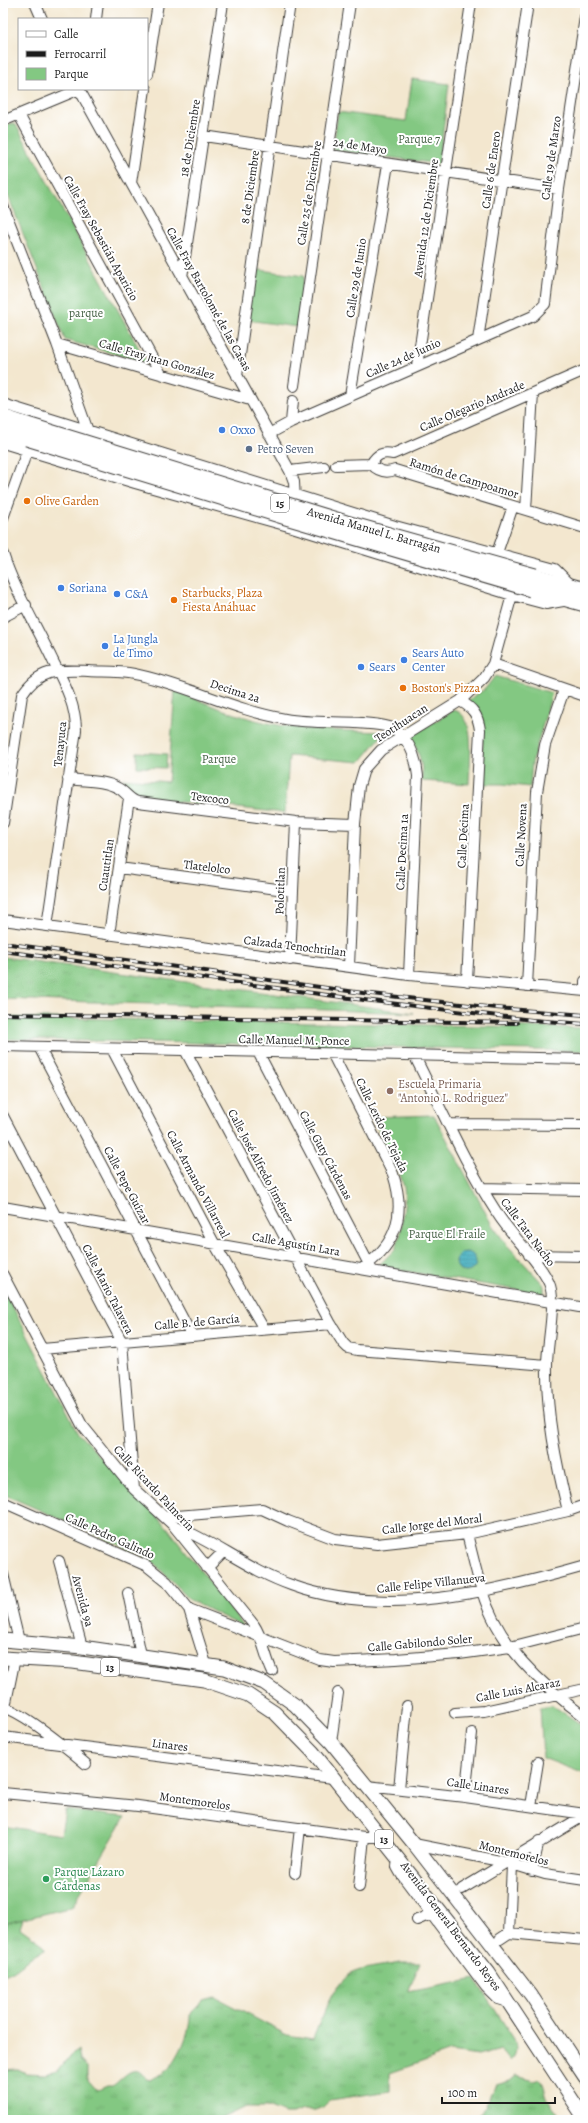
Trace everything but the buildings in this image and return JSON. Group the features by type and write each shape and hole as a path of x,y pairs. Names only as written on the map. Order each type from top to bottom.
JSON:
{"highway":[{"name":"Avenida Manuel L. Barragán","path":"3,417 27,438"},
{"name":"Avenida Manuel L. Barragán","path":"3,431 270,513 576,592 585,604"}],"main road":[{"name":"13","path":"3,1640 82,1647 206,1664"},
{"name":"Avenida General Bernardo Reyes","path":"9,1658 73,1662 204,1680 248,1695 275,1713 313,1752 398,1856 489,1973 508,2002 579,2099 585,2119"},
{"name":"Avenida General Bernardo Reyes","path":"206,1664 247,1675 264,1683 295,1705 331,1742 414,1844 540,2008 585,2077"}],"street":[{"path":"35,3 42,18"},
{"path":"96,18 98,3"},
{"path":"148,68 158,3"},
{"name":"18 de Diciembre","path":"182,277 223,3"},
{"name":"8 de Diciembre","path":"237,376 290,3"},
{"name":"Calle 25 de Diciembre","path":"294,386 350,3"},
{"name":"Avenida 12 de Diciembre","path":"417,366 471,3"},
{"name":"Calle 6 de Enero","path":"478,340 528,3"},
{"name":"Calle 19 de Marzo","path":"545,304 559,189 585,17"},
{"path":"3,121 77,90"},
{"name":"Calle Fray Bartolomé de las Casas","path":"80,90 290,470 296,496 292,527"},
{"path":"131,183 145,90"},
{"name":"Calle Fray Sebastián Aparicio","path":"19,115 161,374"},
{"name":"24 de Mayo","path":"204,136 559,189"},
{"name":"Calle 29 de Junio","path":"350,396 388,164"},
{"path":"3,206 57,344 88,431"},
{"name":"Calle 24 de Junio","path":"269,434 291,422 533,316 545,304"},
{"name":"Calle Fray Juan González","path":"57,344 250,400"},
{"name":"Calle Olegario Andrade","path":"371,464 380,454 385,452 393,454 585,370"},
{"path":"526,510 534,393"},
{"path":"291,422 293,401"},
{"path":"3,404 395,526 555,569 576,592 551,604 512,595 292,527 184,496 27,438 3,443"},
{"path":"3,518 27,438"},
{"path":"393,454 396,464 395,470"},
{"path":"184,496 195,491 199,486 202,475 198,464"},
{"name":"Ramón de Campoamor","path":"336,465 371,464 376,469 382,471 395,470 585,528"},
{"path":"290,470 324,467"},
{"path":"497,553 513,506"},
{"path":"388,556 398,553 403,544 402,533 395,526"},
{"path":"421,568 415,557 416,547 427,534"},
{"name":"Tenayuca","path":"3,554 8,576 26,605 58,670 75,709 76,720 47,926"},
{"name":"Teotihuacan","path":"349,966 355,824 359,786 364,769 381,750 402,735 460,701 484,678 493,664 512,595"},
{"path":"3,617 26,605"},
{"path":"493,664 564,690 585,696"},
{"path":"3,823 22,695 29,684 38,677 58,670"},
{"name":"Decima 2a","path":"58,670 134,674 159,680 264,715 287,719 386,726 402,735"},
{"name":"Calle Novena","path":"527,986 536,792 545,744 564,690"},
{"name":"Calle Décima","path":"460,701 474,712 479,720 480,730 467,981"},
{"name":"Calle Decima 1a","path":"402,735 413,754 418,776 409,974"},
{"name":"Texcoco","path":"68,779 112,785 122,790 129,798 138,802 296,822 355,824"},
{"name":"Cuautitlan","path":"109,935 129,798"},
{"name":"Polotitlan","path":"290,960 296,822"},
{"name":"Tlatelolco","path":"119,868 292,891"},
{"name":"Calzada Tenochtitlan","path":"3,920 290,960 467,981 585,992"},
{"path":"585,981 585,992"},
{"name":"Calle Manuel M. Ponce","path":"3,1046 585,1059"},
{"name":"Calle Pepe Guízar","path":"40,1047 192,1336"},
{"name":"Calle Armando Villarreal","path":"112,1049 214,1243 264,1329"},
{"name":"Calle José Alfredo Jiménez","path":"185,1050 295,1258 343,1344 348,1348 357,1350 547,1365"},
{"name":"Calle Guty Cárdenas","path":"258,1052 368,1267"},
{"name":"Calle Lerdo de Tejada","path":"332,1053 393,1174 398,1191 398,1215 393,1236 384,1250 368,1267"},
{"name":"Calle Tata Nacho","path":"414,1055 481,1188 505,1226 550,1283 552,1302 547,1365 551,1430 568,1511"},
{"name":"Calle Mario Talavera","path":"3,1116 122,1342 134,1490"},
{"path":"449,1124 585,1125"},
{"path":"481,1188 585,1190"},
{"name":"Calle Agustín Lara","path":"3,1207 136,1229 295,1258 368,1267 585,1308"},
{"path":"529,1255 585,1256"},
{"name":"Calle Ricardo Palmerín","path":"3,1274 78,1420 134,1490 173,1525 254,1625 260,1636 265,1655 272,1671"},
{"name":"Calle B. de García","path":"42,1349 331,1324"},
{"name":"Calle Pedro Galindo","path":"3,1502 147,1566 167,1582 189,1609"},
{"name":"Calle Jorge del Moral","path":"165,1517 262,1509 288,1521 335,1539 363,1543 391,1543 467,1534 568,1511 585,1505"},
{"name":"Calle Felipe Villanueva","path":"173,1525 269,1576 290,1585 316,1594 368,1602 482,1592 534,1581 585,1566"},
{"path":"467,1534 482,1592 490,1612 510,1647 533,1674 557,1696 585,1717"},
{"path":"208,1568 223,1552"},
{"name":"Avenida 9a","path":"59,1562 82,1647"},
{"path":"3,1574 20,1641"},
{"path":"128,1594 141,1655"},
{"path":"189,1609 260,1636"},
{"path":"189,1609 206,1664"},
{"name":"Calle Gabilondo Soler","path":"260,1636 316,1659 328,1662 396,1659 510,1647 585,1628"},
{"path":"9,1658 4,1707 62,1744 86,1764"},
{"name":"Calle Luis Alcaraz","path":"455,1712 484,1711 585,1689"},
{"path":"331,1742 338,1693"},
{"path":"399,1789 407,1706"},
{"path":"465,1797 472,1733"},
{"name":"Linares","path":"3,1737 333,1778"},
{"path":"531,1806 538,1762"},
{"name":"Calle Linares","path":"368,1786 465,1797 585,1815"},
{"name":"Montemorelos","path":"3,1793 138,1806 364,1837 382,1837"},
{"path":"462,1889 508,1863 539,1841 585,1815"},
{"path":"295,1873 300,1828"},
{"path":"359,1887 364,1837"},
{"path":"532,1871 539,1841"},
{"name":"Montemorelos","path":"414,1844 508,1863 532,1871 585,1880"},
{"path":"398,1856 397,1866 399,1871 431,1914 486,1987 498,1999 508,2002"},
{"path":"508,1863 510,1933"},
{"path":"417,1920 431,1914"},
{"path":"500,1939 510,1933 585,1940"}],"green space":[{"name":"Parque 7","path":"412,79 449,84 439,164 333,150 338,112 406,121"},
{"name":"Parque","path":"13,123 16,125 147,363 65,340 3,183 3,126"},
{"path":"253,269 304,276 297,327 247,320"},
{"path":"495,676 552,693 532,763 530,787 502,784 481,784 483,731 468,706 470,699 485,689"},
{"name":"Parque","path":"175,690 232,713 268,723 310,729 381,732 380,738 360,762 289,756 285,813 134,797 123,778 168,782"},
{"path":"454,710 462,714 469,731 471,754 469,784 422,781 420,758 409,737"},
{"path":"137,752 167,754 166,768 137,767"},
{"path":"3,957 414,1013 3,999"},
{"path":"3,1017 585,1028 585,1051 3,1039"},
{"name":"Parque El Fraile","path":"434,1115 492,1225 507,1245 544,1285 544,1293 541,1294 382,1267 379,1265 395,1249 400,1236 405,1199 404,1187 400,1174 372,1117"},
{"path":"3,1288 78,1433 167,1527 245,1628 190,1600 149,1558 3,1494"},
{"path":"552,1705 585,1727 585,1774 543,1758 540,1707"},
{"name":"Parque Lázaro Cárdenas","path":"65,1810 125,1817 72,1907 3,1924 3,1826 61,1835"},
{"path":"23,1919 20,1928 44,1945 45,1949 34,1955 14,1970 3,1975 3,1924"},
{"path":"400,1963 420,1963 408,1992 475,1979 514,2039 516,2051 512,2059 510,2061 501,2050 478,2056 450,2052 390,2073 390,2091 330,2100 323,2107 315,2110 304,2110 292,2114 285,2114 267,2107 246,2107 219,2120 3,2120 3,2070 18,2069 26,2073 46,2074 58,2071 70,2055 78,2050 80,2060 87,2068 87,2080 94,2088 98,2090 107,2086 112,2086 132,2071 140,2072 145,2078 150,2080 166,2071 180,2052 190,2021 190,2014 204,2000 215,1997 287,2035 313,2039 332,1994 343,1979 361,1970"},
{"path":"516,2076 535,2081 540,2079 548,2100 563,2120 468,2120 481,2112 496,2085 510,2081"}],"water":[{"path":"462,1252 470,1252 476,1258 476,1266 470,1272 462,1272 456,1266 456,1258"}],"railway":[{"path":"3,943 363,993 496,1008 585,1015"},
{"path":"3,951 364,1000 532,1020 585,1024"},
{"path":"3,1014 517,1023"}],"place":[{"name":"Oxxo","path":"222,430"},
{"name":"Petro Seven","path":"249,449"},
{"name":"Olive Garden","path":"27,501"},
{"name":"Soriana","path":"61,588"},
{"name":"C&A","path":"117,594"},
{"name":"Starbucks, Plaza Fiesta Anáhuac","path":"174,600"},
{"name":"La Jungla de Timo","path":"105,646"},
{"name":"Sears Auto Center","path":"404,660"},
{"name":"Sears","path":"361,667"},
{"name":"Boston's Pizza","path":"403,688"},
{"name":"Escuela Primaria \"Antonio L. Rodriguez\"","path":"390,1091"},
{"name":"Parque Lázaro Cárdenas","path":"46,1879"}],"park label":[{"name":"parque","path":"86,313"}]}
